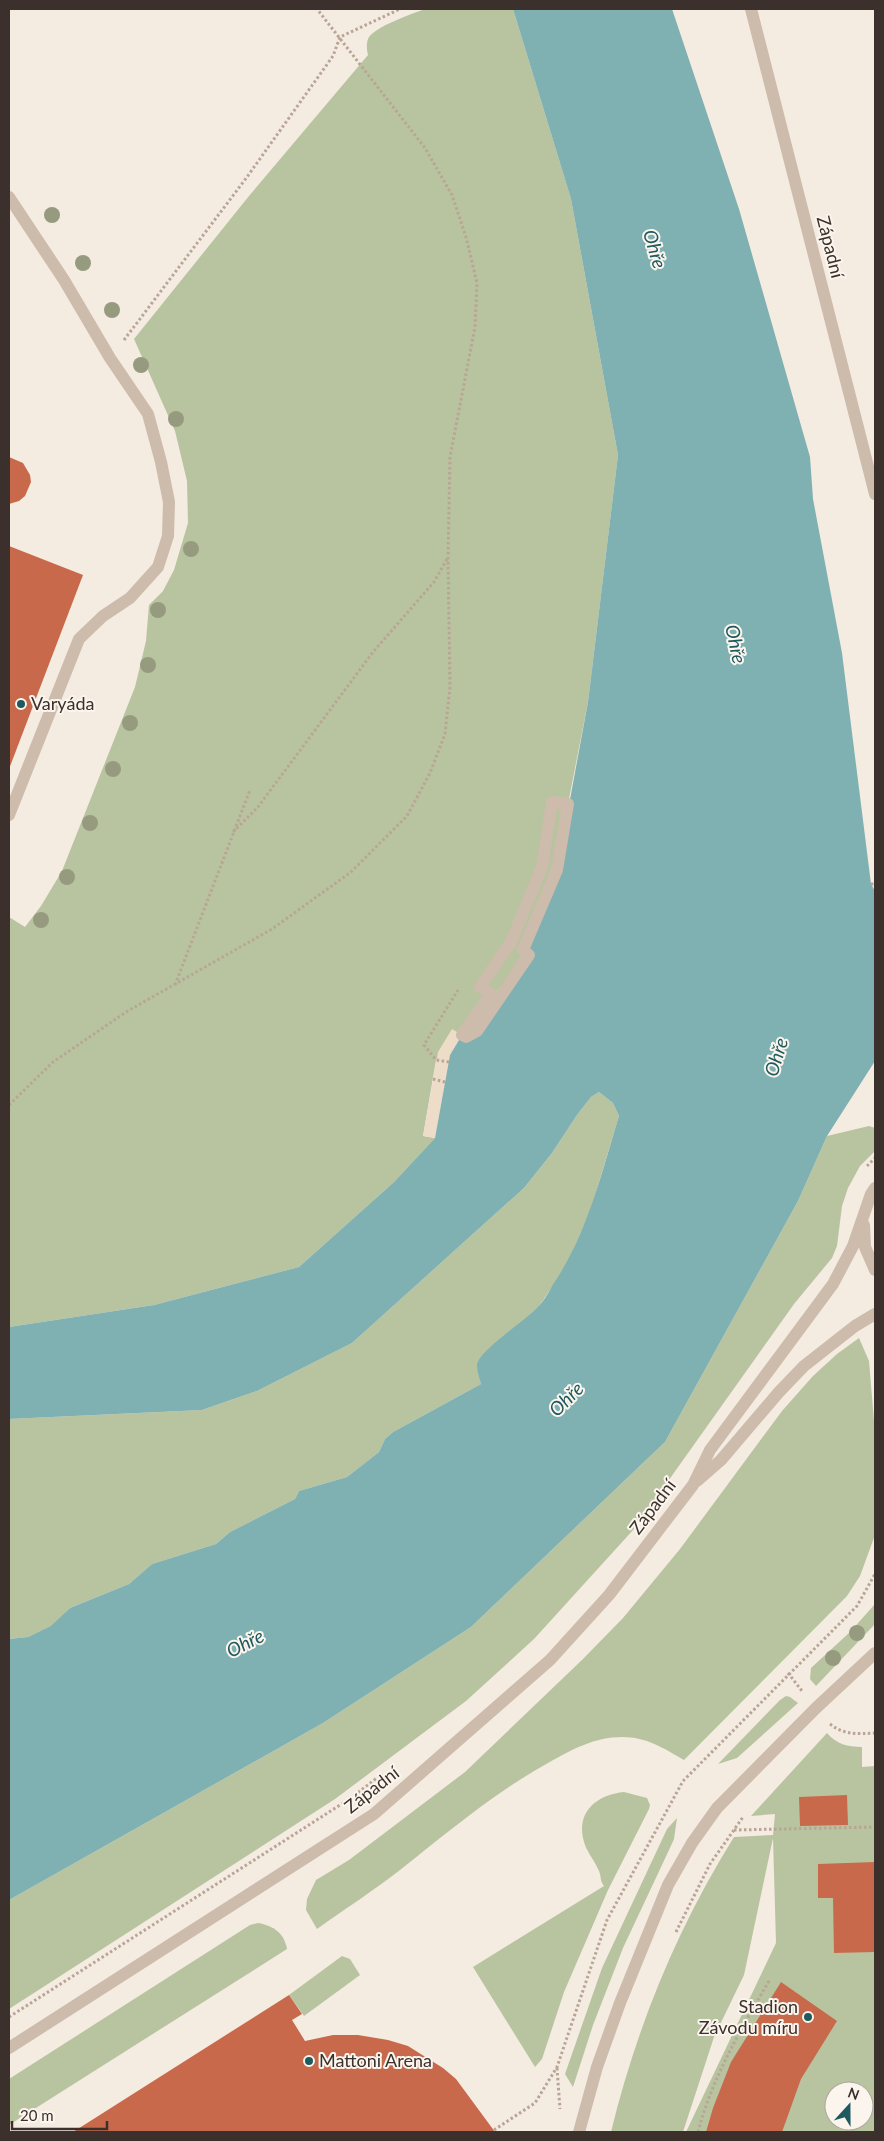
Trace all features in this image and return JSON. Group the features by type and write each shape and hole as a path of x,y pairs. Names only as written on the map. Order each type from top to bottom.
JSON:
{"street":[{"name":"Západní","path":"751,9 875,494"},
{"path":"9,197 64,280 110,358 148,414 161,462 169,502 168,536 158,567 130,598 104,616 79,639 9,814"},
{"path":"552,802 568,804 557,870 523,950 529,955 477,1031 466,1037 462,1035 491,994 480,987 511,942 542,868 552,802"},
{"name":"Západní","path":"693,1485 710,1450 833,1284 844,1266 863,1220 871,1194 875,1188"},
{"name":"Západní","path":"863,1220 865,1247 875,1270"},
{"name":"Západní","path":"9,2048 374,1814 550,1660 608,1595 693,1485 721,1460 779,1392 804,1366 855,1326 875,1314"},
{"path":"579,2132 597,2067 620,2003 668,1885 692,1843 717,1808 816,1708 875,1653"}],"path":[{"path":"9,1105 53,1062 126,1012 272,929 351,872 407,816 430,773 445,734 450,687 448,558 450,457 475,327 477,283 466,237 452,195 438,169 425,148 340,36 317,9"},
{"path":"110,358 253,169 333,56 340,36 400,9"},
{"path":"233,832 258,807 373,652 434,582 448,558"},
{"path":"174,986 250,790"},
{"path":"436,1060 448,1062"},
{"path":"433,1079 445,1082"},
{"path":"863,1172 875,1158"},
{"path":"825,1730 831,1724"},
{"path":"9,2017 350,1798 389,1768"},
{"path":"675,1934 710,1864 745,1814"},
{"path":"733,1830 875,1827"},
{"path":"698,2132 723,2062 769,1981"},
{"path":"557,2067 561,2114"},
{"path":"494,2130 535,2103"}],"green space":[{"path":"425,9 513,9 571,199 618,455 588,702 568,804 529,955 436,1060 423,1136 435,1138 394,1182 299,1267 154,1305 9,1327 9,917 25,927 41,906 62,871 135,687 146,641 149,605 163,591 174,570 188,523 187,481 175,431 134,339 249,196 368,55 367,43 371,34 394,21"},
{"path":"599,1092 613,1103 619,1116 590,1212 567,1264 538,1308 502,1338 478,1373 481,1384 393,1432 385,1439 379,1452 347,1477 299,1491 295,1499 230,1532 216,1544 152,1564 129,1584 70,1608 52,1626 28,1637 9,1639 9,1419 202,1410 257,1391 352,1343 524,1188 552,1153 591,1097"},
{"path":"869,1126 875,1128 875,1151 860,1166 848,1188 842,1206 837,1246 832,1258 794,1304 634,1529 534,1639 466,1701 335,1799 9,2009 9,1900 323,1723 471,1627 665,1442 798,1201 827,1136"},
{"path":"859,1338 869,1361 875,1433 875,1535 860,1576 847,1596 684,1760 654,1744 631,1737 602,1739 574,1749 528,1775 490,1800 390,1878 317,1929 306,1910 307,1899 316,1880 349,1860 465,1772 583,1659 623,1618 680,1549 782,1411 813,1376 837,1354"},
{"path":"875,1604 875,1624 816,1686 810,1679 811,1668 850,1632"},
{"path":"786,1696 798,1703 737,1758 718,1764 780,1700"},
{"name":"Stadion Závodu míru","path":"827,1733 834,1740 843,1744 862,1747 862,1767 875,1766 875,2132 686,2132 776,1943 773,1838 744,1975 714,2037 683,2132 611,2132 621,2093 646,2017 660,1980 694,1907 734,1837 773,1835 775,1814 751,1816"},
{"path":"624,1792 647,1798 650,1805 649,1809 608,1890 564,1992 542,2059 535,2067 473,1967 604,1886 599,1871 585,1845 582,1824 585,1815 596,1802 604,1797"},
{"path":"677,1818 674,1839 623,1948 593,2025 573,2087 565,2074 602,1968 667,1829"},
{"path":"258,1923 269,1926 277,1931 286,1943 287,1949 9,2125 9,2079 250,1925"},
{"path":"342,1956 350,1959 360,1975 304,2016 289,1995"}],"shaded area":[{"path":"452,1029 462,1035 450,1055 435,1138 423,1136 438,1052"}],"water":[{"name":"Ohře","path":"513,9 672,9 739,209 810,457 813,499 842,653 871,884 875,891 875,1061 827,1136 798,1201 665,1442 471,1627 323,1723 9,1900 9,1639 28,1637 51,1626 70,1608 129,1584 152,1564 216,1544 230,1532 295,1499 299,1491 347,1477 379,1452 385,1439 393,1432 481,1384 477,1367 479,1359 493,1344 539,1306 575,1246 592,1204 619,1116 613,1103 599,1092 591,1097 552,1153 524,1188 352,1343 257,1391 202,1410 9,1419 9,1327 154,1305 299,1267 394,1182 435,1138 450,1055 462,1035 529,955 523,950 557,870 588,702 618,455 571,199"}],"building":[{"path":"9,457 23,463 30,475 31,482 25,496 19,501 9,504"},
{"name":"Varyáda","path":"9,546 83,575 9,769"},
{"path":"847,1795 848,1825 800,1826 799,1797"},
{"path":"875,1862 875,1952 834,1953 833,1898 818,1898 818,1864"},
{"path":"781,1982 837,2021 801,2079 782,2132 706,2132 731,2062"},
{"name":"Mattoni Arena","path":"289,1995 302,2014 292,2020 305,2041 333,2035 358,2035 388,2040 408,2046 443,2068 456,2079 495,2132 73,2132"}],"place":[{"name":"Varyáda","path":"21,704"},
{"name":"Stadion Závodu míru","path":"808,2017"},
{"name":"Mattoni Arena","path":"309,2061"}]}
